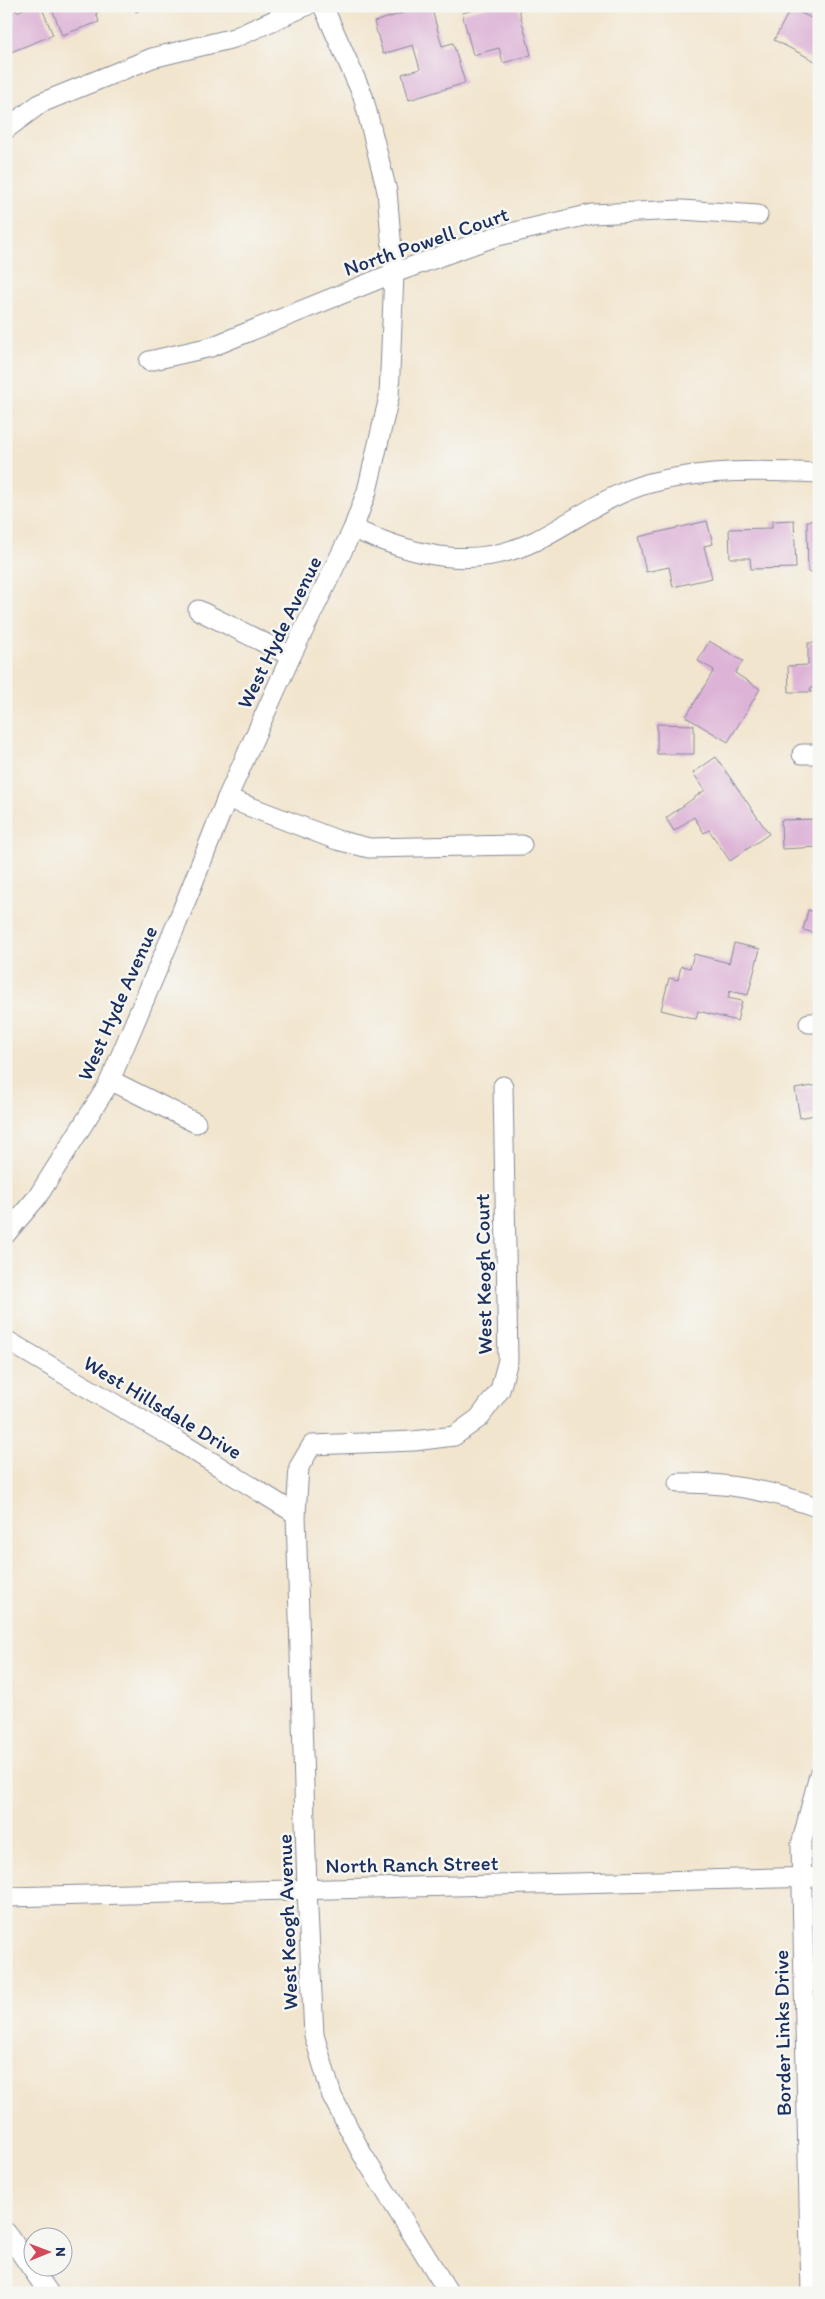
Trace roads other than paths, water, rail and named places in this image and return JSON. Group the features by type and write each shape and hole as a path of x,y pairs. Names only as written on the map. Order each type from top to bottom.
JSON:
{"street":[{"path":"6,129 41,103 152,58 234,38 306,6"},
{"name":"West Hyde Avenue","path":"6,1234 38,1196 110,1080 177,923 227,798 291,656 353,530 367,491 389,397 394,273 387,191 363,96 323,6"},
{"name":"North Powell Court","path":"149,361 211,347 394,273 494,237 592,214 682,210 758,214"},
{"path":"353,530 390,545 438,558 491,556 534,541 603,502 648,483 701,474 767,470 819,473"},
{"path":"198,610 291,656"},
{"path":"227,798 336,840 369,848 522,845"},
{"path":"110,1080 196,1123"},
{"name":"West Keogh Court","path":"296,1514 299,1467 312,1445 414,1441 454,1436 479,1418 500,1390 508,1360 503,1086"},
{"name":"West Hillsdale Drive","path":"6,1340 173,1438 296,1514"},
{"path":"678,1483 714,1482 764,1492 819,1508"},
{"name":"West Keogh Avenue","path":"296,1514 307,1889 314,2035 332,2096 361,2152 449,2293"},
{"name":"Border Links Drive","path":"811,2293 810,1877 802,1845 819,1775"},
{"name":"North Ranch Street","path":"6,1896 810,1877"},
{"path":"6,2232 49,2293"}]}
